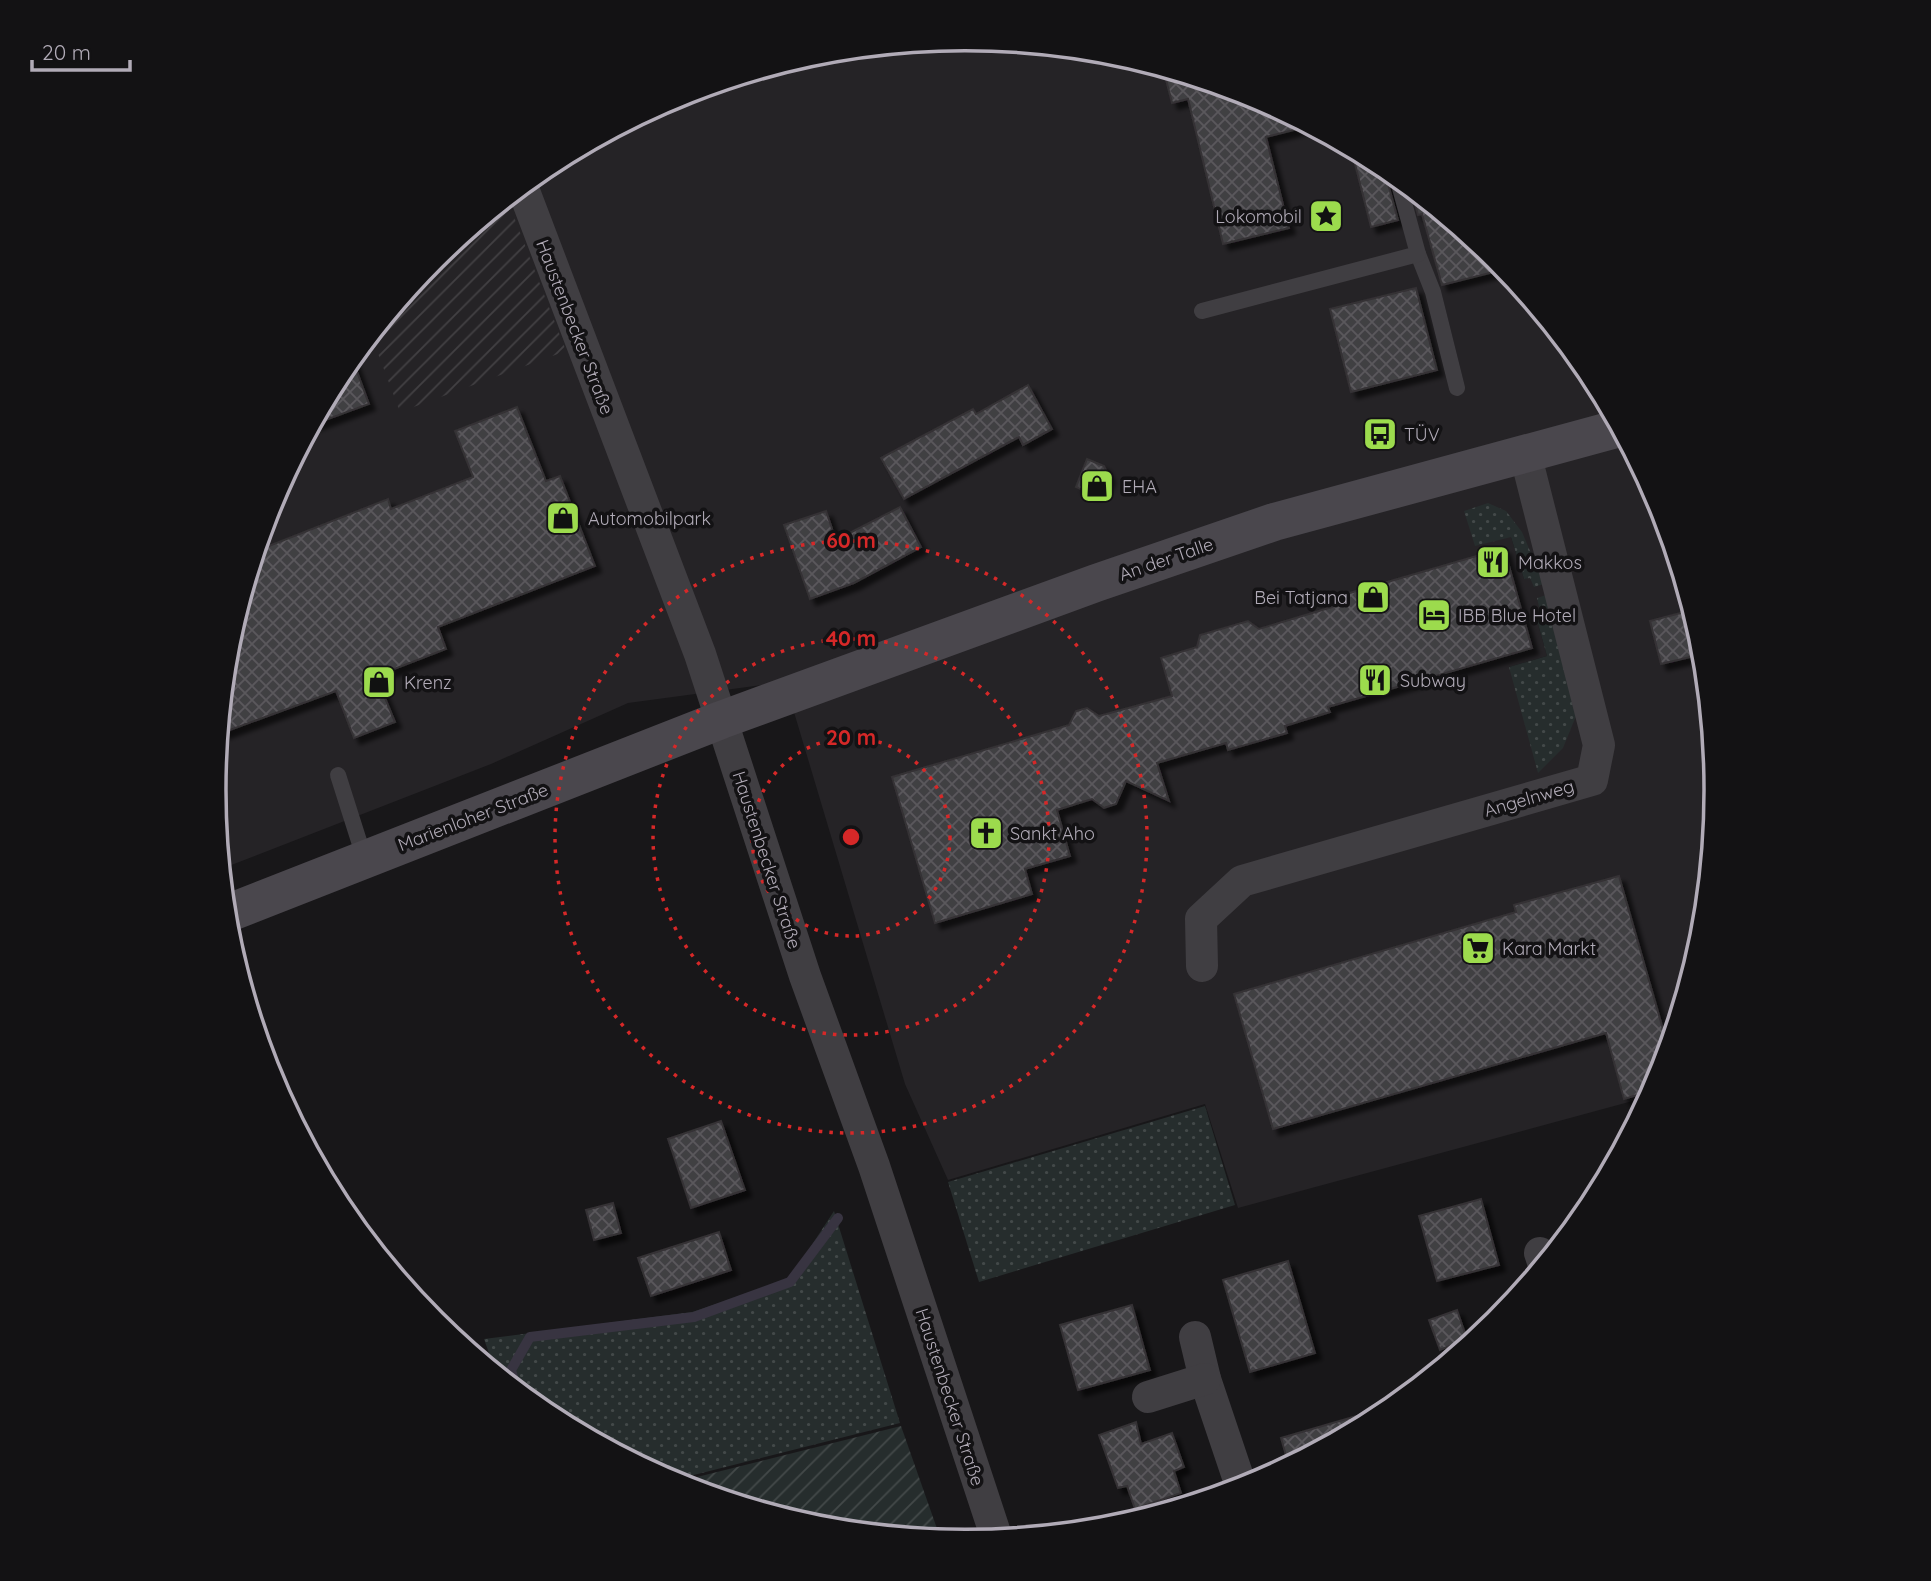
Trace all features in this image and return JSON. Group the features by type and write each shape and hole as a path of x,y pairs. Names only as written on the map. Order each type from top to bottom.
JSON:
{"street":[{"name":"Haustenbecker Straße","path":"526,196 700,654 807,985 878,1179 994,1529"},
{"name":"An der Talle","path":"721,720 1072,591 1274,522 1611,430"},
{"name":"Angelnweg","path":"1202,966 1201,919 1242,881 1592,779 1599,746 1525,453"},
{"name":"Marienloher Straße","path":"236,910 721,720"},
{"path":"1195,1337 1205,1379 1238,1478"},
{"path":"1148,1396 1205,1379"}],"lane":[{"path":"1401,193 1418,254 1433,292 1457,388"},
{"path":"1202,311 1418,254"},
{"path":"338,775 365,860"}],"shaded area":[{"path":"917,52 1014,52 1110,65 1157,76 1249,107 1293,127 1376,175 1416,204 1489,267 1522,303 1581,380 1606,421 1649,507 1666,553 1691,646 1699,694 1704,742 1704,839 1691,935 1680,982 1666,1028 1637,1100 1238,1208 1205,1104 948,1180 905,1084 785,682 628,703 491,764 230,866 227,839 227,742 240,646 251,599 282,507 302,463 350,380 379,340 442,267 515,204 596,150 682,107 774,76 869,57","holes":["1511,537 1543,585 1530,577 1524,579","1541,611 1563,748 1509,667 1547,656 1535,613"]},
{"path":"510,208 566,351 400,412 375,346 442,267"},
{"path":"1488,503 1506,511 1522,532 1544,584 1534,587 1530,578 1524,579 1511,537 1475,546 1464,511"},
{"path":"1546,595 1576,716 1563,748 1538,773 1509,667 1547,656 1535,613 1540,611 1537,598"},
{"path":"1205,1106 1235,1205 979,1282 948,1182"},
{"path":"834,1211 900,1423 688,1476 638,1454 555,1406 490,1357 484,1339 692,1312 789,1280"},
{"path":"901,1426 937,1529 869,1524 821,1516 774,1505 693,1478"}],"building":[{"path":"1166,79 1249,107 1297,129 1266,137 1289,228 1223,244 1188,99 1172,103"},
{"path":"1355,162 1388,184 1398,220 1371,227"},
{"path":"1415,203 1494,272 1442,285 1422,214 1418,215"},
{"path":"1416,288 1437,370 1351,392 1330,309"},
{"path":"357,371 369,404 326,420"},
{"path":"1028,385 1052,429 1023,445 1019,437 904,499 881,458 973,409 976,414"},
{"path":"517,407 546,481 560,476 595,566 438,627 446,649 376,676 395,722 354,738 336,691 228,731 240,646 267,547 388,499 391,509 473,477 455,431"},
{"path":"1087,459 1104,466 1109,477 1104,489 1092,494 1076,487"},
{"path":"900,507 921,547 854,583 810,599 784,525 826,511 836,540"},
{"path":"1504,548 1532,648 1328,707 1330,712 1285,726 1287,733 1228,750 1226,743 1157,763 1169,801 1126,781 1116,804 1104,808 1092,799 1057,810 1070,856 1025,869 1032,894 935,923 892,777 1069,725 1076,711 1087,708 1099,716 1172,696 1161,658 1197,647 1200,635 1248,621 1259,629 1332,607 1329,599"},
{"path":"1683,612 1693,656 1661,664 1650,621"},
{"path":"1619,876 1664,1033 1640,1094 1624,1099 1606,1033 1273,1129 1234,994 1516,912 1514,905"},
{"path":"721,1121 745,1190 691,1208 668,1139"},
{"path":"1481,1199 1499,1265 1437,1281 1419,1216"},
{"path":"613,1203 621,1233 594,1240 586,1210"},
{"path":"719,1232 731,1270 651,1296 638,1258"},
{"path":"1288,1261 1315,1353 1250,1372 1223,1280"},
{"path":"1132,1305 1150,1370 1078,1390 1060,1325"},
{"path":"1457,1310 1466,1335 1458,1343 1440,1350 1429,1320"},
{"path":"1360,1415 1360,1416 1286,1457 1281,1438"},
{"path":"1136,1422 1141,1444 1172,1433 1184,1467 1174,1471 1181,1493 1135,1509 1127,1486 1118,1488 1099,1435"}],"waterway":[{"path":"512,1375 511,1370 530,1337 694,1317 790,1282 838,1218"}],"place":[{"name":"Lokomobil","path":"1326,216"},
{"name":"TÜV","path":"1380,434"},
{"name":"EHA","path":"1097,486"},
{"name":"Automobilpark","path":"563,518"},
{"name":"Makkos","path":"1493,562"},
{"name":"Bei Tatjana","path":"1373,597"},
{"name":"IBB Blue Hotel","path":"1434,615"},
{"name":"Subway","path":"1375,680"},
{"name":"Krenz","path":"379,682"},
{"name":"Sankt Aho","path":"986,833"},
{"name":"Kara Markt","path":"1478,948"}]}
